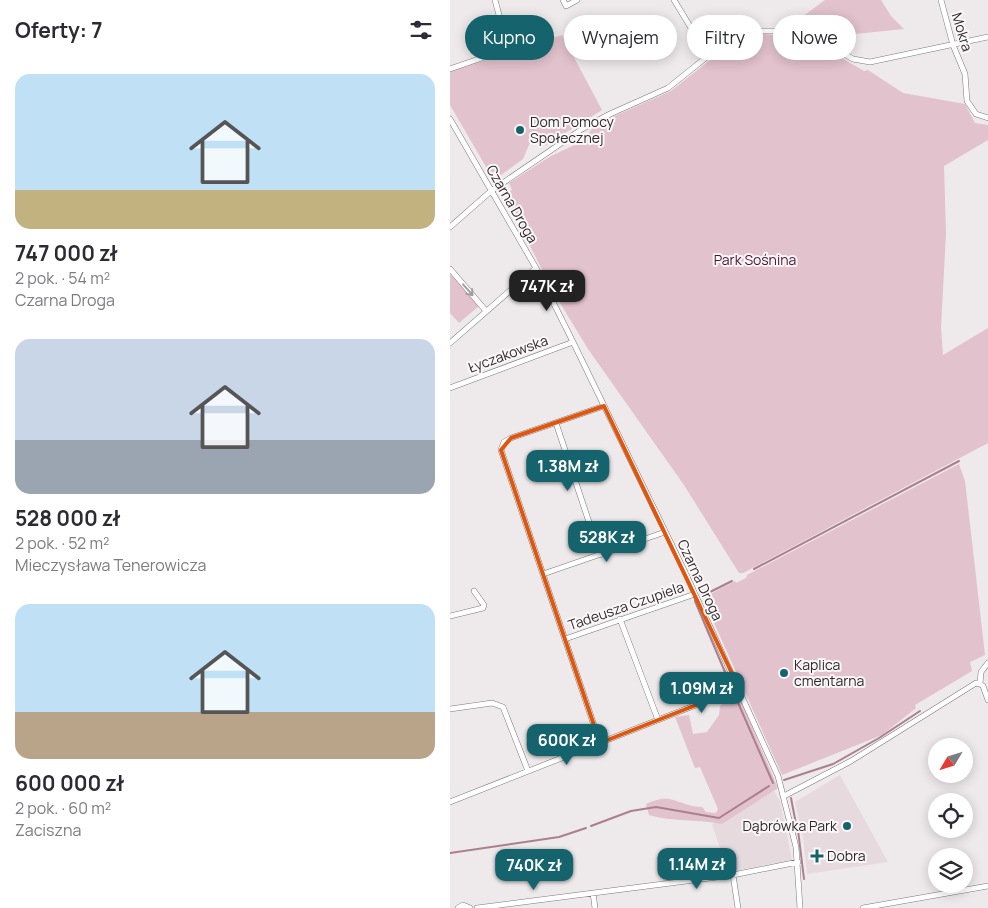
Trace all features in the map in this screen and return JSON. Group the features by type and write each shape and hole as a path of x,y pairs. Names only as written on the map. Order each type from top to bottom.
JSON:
{"street":[{"path":"450,69 508,49 495,0"},
{"path":"563,0 566,6 577,0"},
{"path":"674,0 687,21"},
{"name":"Mokra","path":"941,0 952,45 965,74 967,101 976,114 988,118"},
{"path":"763,30 799,32 811,35 853,59 870,62 988,37"},
{"path":"450,227 491,191 595,121 668,88 703,60"},
{"name":"Czarna Droga","path":"450,119 536,268 573,342 695,594 778,776 792,828 798,862 800,908"},
{"path":"450,343 536,268"},
{"path":"450,269 486,311"},
{"name":"Łyczakowska","path":"450,388 573,342"},
{"path":"600,743 500,450 504,442 511,438 604,406"},
{"path":"556,423 600,555"},
{"path":"542,574 665,532"},
{"path":"450,616 483,608 484,606 474,591"},
{"name":"Tadeusza Czupiela","path":"565,639 695,594"},
{"path":"620,619 658,720"},
{"path":"988,663 981,672 980,684 983,686 988,700"},
{"path":"784,796 851,761 976,683 980,684"},
{"path":"450,802 738,688"},
{"path":"450,708 492,703 502,707 528,772"},
{"path":"477,908 733,875 798,862"},
{"path":"733,875 738,908"},
{"path":"863,908 988,886"},
{"path":"592,893 594,908"},
{"path":"458,908 463,906 470,908"}],"highlighted area":[{"path":"604,406 739,688 600,743 501,450 511,438"}],"shaded area":[{"path":"840,775 888,862 807,874 803,837 795,802"},
{"path":"774,791 780,801 792,860 728,872 712,824"}],"green space":[{"path":"825,0 881,0 891,16 904,29 856,34 856,15 805,15"},
{"name":"Park Sośnina","path":"763,34 773,35 773,60 845,60 864,71 868,70 903,93 965,104 975,123 988,125 988,140 944,166 946,233 941,328 943,355 988,328 988,443 743,573 739,573 684,485 588,349 554,293 504,195 512,190 509,183 551,156 583,141 593,127 671,91 710,60 763,60"},
{"path":"562,35 564,39 564,60 575,60 602,110 546,145 531,140 523,159 497,178 492,177 450,105 450,72 486,60 554,60 554,38"},
{"path":"450,274 479,306 459,323 450,313"},
{"path":"959,464 965,481 985,655 970,662 972,671 915,705 916,708 882,735 782,775 703,598 735,581 736,583 746,578 747,575"},
{"path":"739,696 778,788 722,824 667,819 649,815 646,804 662,799 702,807 706,812 716,813 718,809 700,767 695,768 675,717 689,715 693,734 707,732 719,715 720,706 730,698"}],"waterway":[{"path":"754,569 959,461"},
{"path":"702,596 732,581"},
{"path":"695,601 730,684"},
{"path":"736,698 773,783"},
{"path":"784,780 833,764 879,738 920,711"},
{"path":"591,826 631,811 656,807 719,818 769,786"},
{"path":"791,798 796,824"},
{"path":"450,853 559,837 586,828"},
{"path":"798,830 804,879"}],"place":[{"name":"Dom Pomocy Społecznej","path":"520,130"},
{"name":"Kaplica cmentarna","path":"784,673"},
{"name":"Dąbrówka Park","path":"847,826"},
{"name":"Dobra","path":"817,856"}]}
